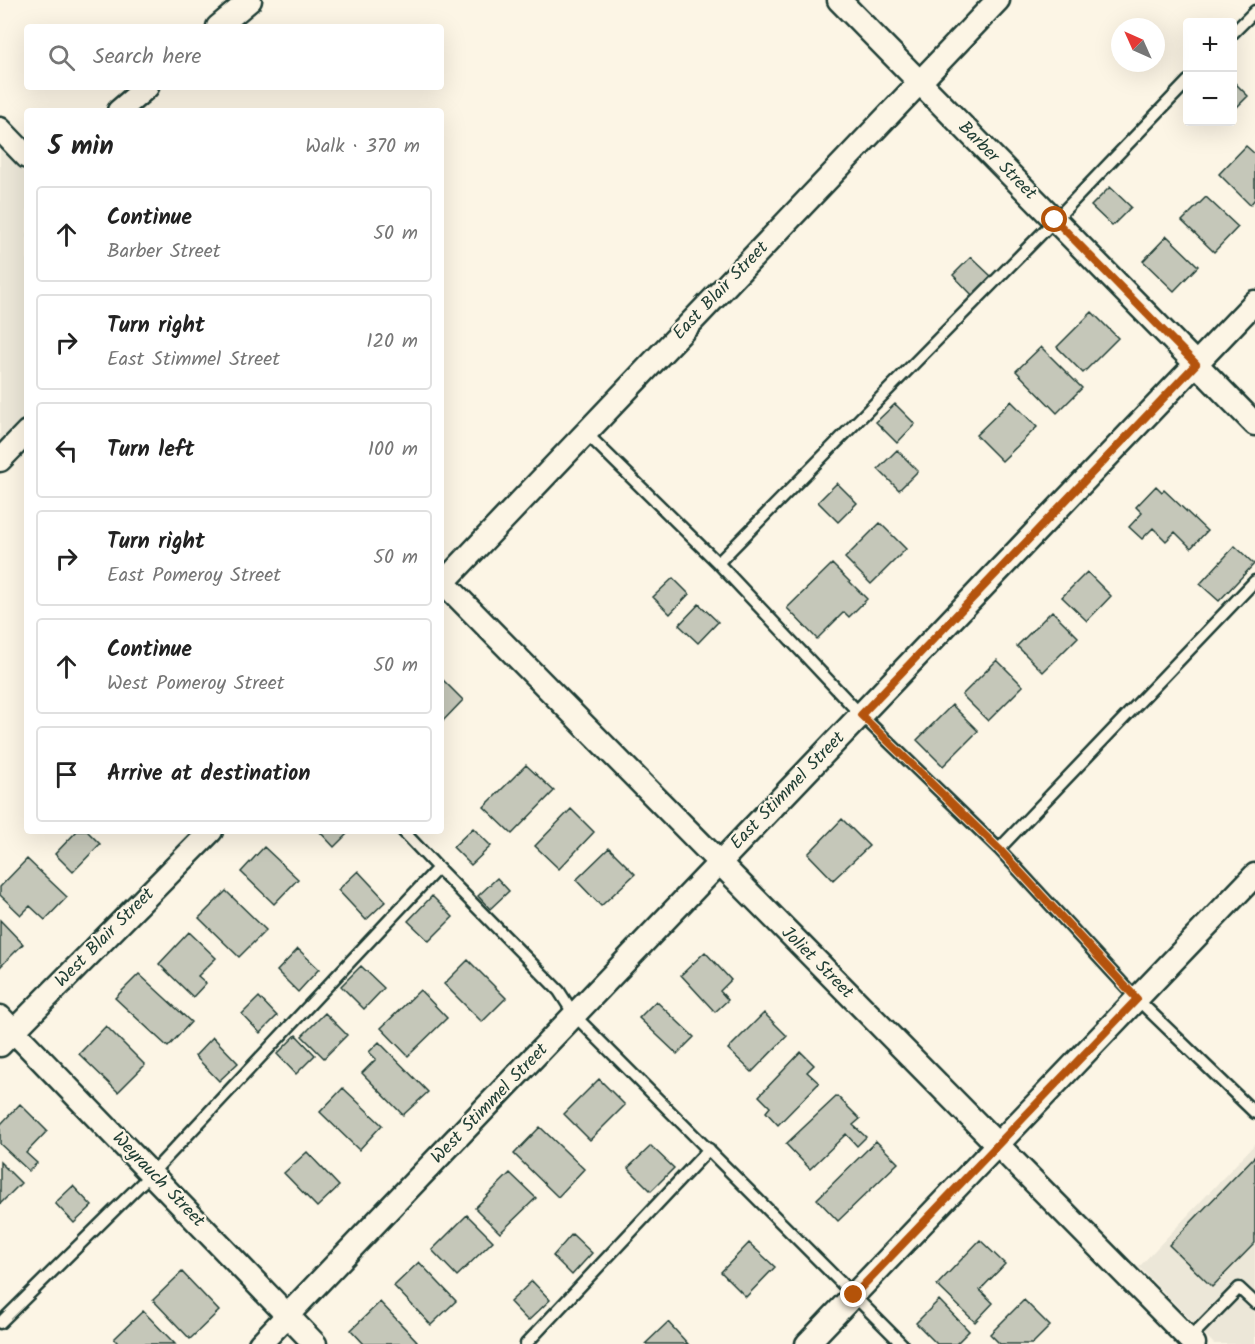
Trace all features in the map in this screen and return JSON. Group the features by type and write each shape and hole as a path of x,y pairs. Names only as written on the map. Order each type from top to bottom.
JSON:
{"street":[{"path":"222,24 250,0"},
{"name":"Barber Street","path":"839,0 1255,424"},
{"name":"East Blair Street","path":"444,580 998,0"},
{"path":"122,108 143,90"},
{"path":"0,129 24,154"},
{"name":"East Stimmel Street","path":"719,864 1255,302"},
{"path":"0,460 24,435"},
{"name":"Joliet Street","path":"444,584 1191,1342"},
{"name":"West Blair Street","path":"5,1031 208,834"},
{"name":"West Stimmel Street","path":"260,1344 719,864"},
{"path":"807,1344 1255,875"},
{"name":"Weyrauch Street","path":"5,1031 151,1174 315,1344"}],"lane":[{"path":"1237,30 1255,11"},
{"path":"718,564 1183,86"},
{"path":"586,433 718,564 861,715 999,849 1137,999 1255,1113"},
{"path":"999,849 1255,581"},
{"path":"406,834 559,992 575,1016 902,1344"},
{"path":"0,1323 151,1174 438,868"},
{"path":"526,1344 709,1149"},
{"path":"1191,1342 1239,1288 1255,1303"}],"shaded area":[{"path":"0,147 24,172 24,416 0,441"},
{"path":"1255,1144 1255,1344 1214,1344 1139,1267"}],"building":[{"path":"1237,85 1248,96 1237,107"},
{"path":"1246,146 1255,154 1255,199 1250,205 1219,174"},
{"path":"1110,187 1131,207 1112,226 1091,206"},
{"path":"1206,197 1238,227 1214,252 1182,221"},
{"path":"1167,236 1198,266 1174,291 1143,261"},
{"path":"971,257 992,277 973,296 953,275"},
{"path":"1092,312 1118,338 1083,373 1057,347"},
{"path":"1041,347 1082,388 1057,413 1016,371"},
{"path":"1011,401 1037,427 1002,461 976,435"},
{"path":"895,404 915,424 897,443 876,422"},
{"path":"897,450 918,471 899,490 878,469"},
{"path":"837,483 857,503 838,522 818,502"},
{"path":"1156,486 1162,492 1164,490 1207,531 1191,548 1175,532 1166,541 1153,528 1142,539 1129,527 1142,513 1136,507"},
{"path":"880,523 906,549 871,584 845,558"},
{"path":"1235,546 1254,564 1219,601 1200,584"},
{"path":"832,564 867,599 849,617 844,612 817,639 787,608"},
{"path":"1087,572 1111,596 1087,621 1062,597"},
{"path":"673,578 689,594 670,614 653,597"},
{"path":"699,604 718,622 698,643 679,625"},
{"path":"1052,611 1078,637 1043,672 1017,646"},
{"path":"997,660 1023,686 988,721 962,695"},
{"path":"444,681 463,700 444,720"},
{"path":"952,705 978,731 943,766 917,740"},
{"path":"526,765 554,791 512,834 484,807"},
{"path":"571,809 594,832 559,869 535,846"},
{"path":"842,819 869,846 833,880 808,854"},
{"path":"473,828 491,846 471,865 453,847"},
{"path":"74,834 90,834 100,844 73,872 55,854"},
{"path":"322,834 347,834 334,847"},
{"path":"264,847 298,879 274,904 241,872"},
{"path":"609,848 635,874 601,906 576,880"},
{"path":"27,859 67,897 45,920 30,906 21,915 0,895 0,887"},
{"path":"358,871 386,901 366,920 338,890"},
{"path":"497,878 509,891 490,909 478,896"},
{"path":"226,891 266,930 239,957 199,918"},
{"path":"432,896 453,917 429,941 408,921"},
{"path":"0,920 23,944 0,967"},
{"path":"189,932 216,958 198,976 206,983 193,997 159,964"},
{"path":"298,949 319,969 298,992 277,971"},
{"path":"705,952 731,980 720,991 728,1000 715,1012 681,975"},
{"path":"468,960 506,998 482,1022 444,984"},
{"path":"361,966 384,988 364,1009 341,986"},
{"path":"139,974 191,1022 168,1047 115,998"},
{"path":"420,990 447,1018 408,1056 381,1028"},
{"path":"259,997 277,1016 260,1033 242,1014"},
{"path":"656,1001 694,1037 677,1054 639,1018"},
{"path":"325,1013 347,1035 324,1058 302,1036"},
{"path":"764,1013 787,1036 752,1072 728,1049"},
{"path":"106,1026 145,1065 118,1092 79,1054"},
{"path":"296,1035 315,1055 296,1074 277,1054"},
{"path":"213,1037 238,1063 219,1081 195,1056"},
{"path":"379,1042 428,1092 403,1115 362,1073 376,1059 369,1052"},
{"path":"801,1052 814,1065 807,1072 819,1083 778,1125 766,1112 770,1107 759,1096"},
{"path":"599,1079 625,1105 590,1140 564,1114"},
{"path":"343,1088 382,1125 359,1150 320,1112"},
{"path":"837,1096 860,1119 853,1125 866,1137 857,1146 846,1134 810,1169 786,1144"},
{"path":"20,1104 47,1131 26,1153 37,1163 29,1171 0,1144 0,1125"},
{"path":"540,1127 584,1169 558,1197 514,1154"},
{"path":"876,1141 898,1163 838,1221 817,1199"},
{"path":"651,1146 674,1168 651,1191 628,1168"},
{"path":"307,1152 339,1186 317,1207 284,1173"},
{"path":"1255,1156 1255,1243 1212,1287 1169,1245"},
{"path":"0,1162 21,1183 0,1204"},
{"path":"510,1173 536,1198 500,1233 475,1208"},
{"path":"73,1186 92,1206 74,1223 55,1203"},
{"path":"467,1215 493,1241 457,1276 432,1250"},
{"path":"572,1234 592,1253 572,1275 553,1256"},
{"path":"980,1240 1005,1264 980,1290 993,1303 975,1322 937,1285"},
{"path":"749,1243 775,1267 746,1297 721,1272"},
{"path":"419,1262 456,1301 431,1325 394,1286"},
{"path":"182,1272 219,1311 190,1339 153,1300"},
{"path":"532,1281 550,1300 528,1321 510,1302"},
{"path":"939,1300 969,1331 956,1344 937,1344 916,1323"},
{"path":"1024,1300 1050,1326 1032,1344 1000,1344 990,1334"},
{"path":"380,1302 417,1341 413,1344 364,1344 351,1330"},
{"path":"143,1311 175,1344 119,1344 114,1339"},
{"path":"668,1322 688,1344 645,1344"}],"route":[{"path":"854,1295 1137,999 999,849 861,715 1196,364 1055,220"}]}
